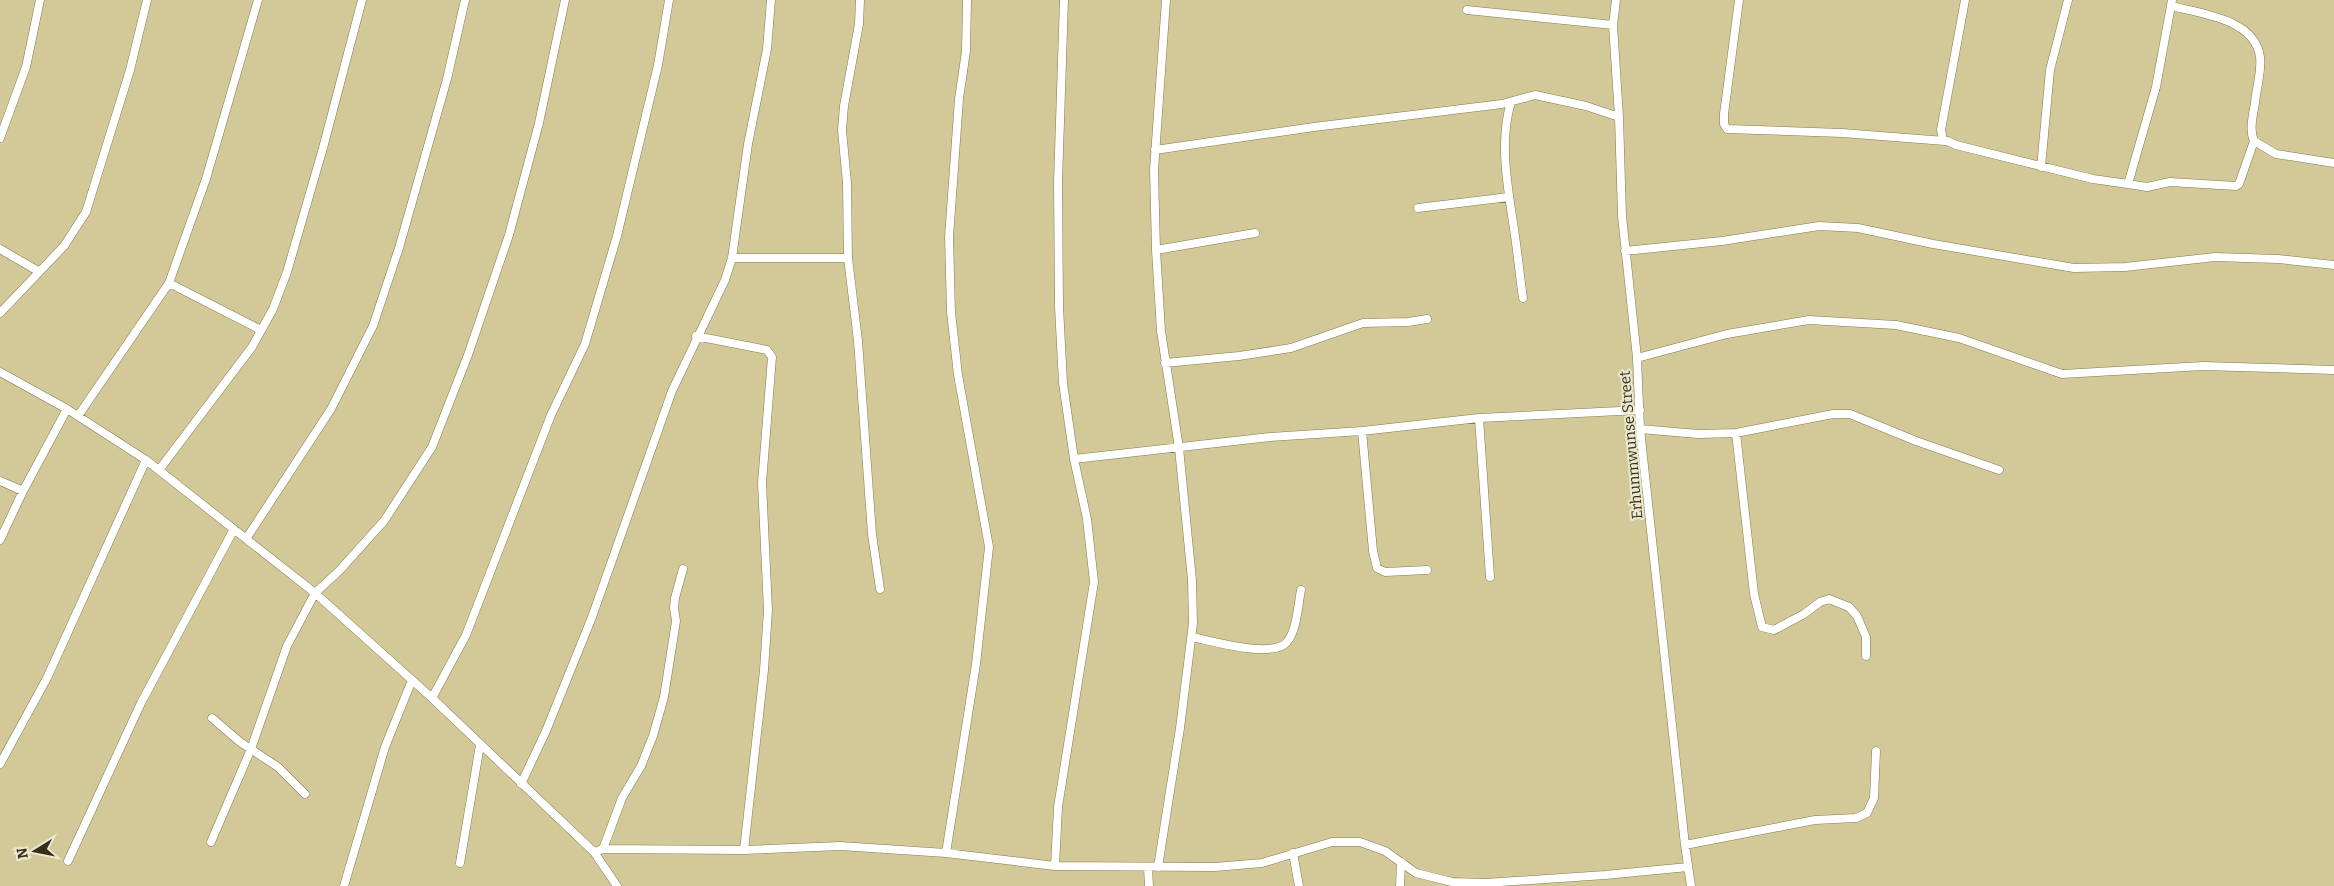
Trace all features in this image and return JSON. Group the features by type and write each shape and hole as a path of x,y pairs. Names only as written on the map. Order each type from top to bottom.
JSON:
{"street":[{"path":"0,138 26,67 40,0"},
{"path":"0,313 38,271 64,246 86,212 130,70 147,0"},
{"path":"78,416 169,284 206,179 258,0"},
{"path":"159,470 242,361 273,309 287,272 323,148 362,0"},
{"path":"246,539 331,409 374,326 400,248 447,79 465,0"},
{"path":"211,842 251,748 287,646 315,593 339,571 384,521 432,447 468,355 509,235 540,123 565,0"},
{"path":"432,698 466,635 551,416 585,344 619,227 658,66 669,0"},
{"path":"521,784 546,731 592,617 672,390 696,336 725,280 732,258 748,144 767,49 771,0"},
{"path":"860,0 859,24 844,106 842,130 847,183 848,258 858,341 872,534 880,589"},
{"path":"946,853 976,664 989,548 958,375 951,312 949,238 959,99 966,51 967,0"},
{"path":"1055,866 1058,807 1094,582 1087,519 1074,458 1063,383 1059,306 1058,182 1064,0"},
{"path":"1158,867 1192,637 1192,580 1179,448 1161,331 1156,250 1155,150 1166,0"},
{"name":"Erhunmwunse Street","path":"1616,0 1613,25 1619,117 1622,216 1637,358 1640,429 1691,886"},
{"path":"1739,0 1724,114 1724,124 1727,129 1842,133 1945,140 2093,180 2147,187 2170,182 2236,186 2239,184 2254,141 2252,129 2260,58 2256,44 2232,22 2172,3 2156,87 2128,184"},
{"path":"1945,140 1941,130 1965,0"},
{"path":"2041,167 2050,70 2068,0"},
{"path":"1466,10 1613,25"},
{"path":"1155,150 1511,102 1535,95 1619,117"},
{"path":"1511,102 1508,112 1505,151 1509,197 1523,298"},
{"path":"2254,141 2276,154 2334,163"},
{"path":"1418,208 1509,197"},
{"path":"1625,251 1722,241 1819,226 1858,228 1933,244 2074,268 2125,267 2215,257 2278,259 2334,266"},
{"path":"1156,250 1255,233"},
{"path":"0,249 38,271"},
{"path":"732,258 848,258"},
{"path":"169,284 261,330"},
{"path":"1165,363 1239,356 1291,348 1363,323 1427,320"},
{"path":"1637,358 1727,334 1810,320 1896,325 1941,334 1959,338 2062,374 2203,366 2334,370"},
{"path":"696,336 767,350 772,357 762,483 768,610 764,670 744,850"},
{"path":"0,372 78,416 146,460 315,593 432,698 594,852 617,886"},
{"path":"0,540 23,491 67,410"},
{"path":"1074,458 1270,437 1362,431 1479,418 1640,410"},
{"path":"1640,429 1698,434 1736,433 1814,417 1850,414 1916,441 1999,470"},
{"path":"1479,418 1490,577"},
{"path":"1362,431 1373,551 1377,568 1385,572 1427,570"},
{"path":"1736,433 1754,594 1762,627 1774,630 1804,614 1820,602 1829,599 1849,607 1857,616 1866,637 1866,656"},
{"path":"0,764 47,678 146,460"},
{"path":"0,481 23,491"},
{"path":"68,861 141,703 234,529"},
{"path":"602,849 622,798 641,766 653,736 664,697 676,621 675,598 683,569"},
{"path":"1192,637 1252,649 1275,649 1286,643 1292,632 1301,590"},
{"path":"344,886 385,747 412,680"},
{"path":"212,718 278,767 305,794"},
{"path":"460,863 480,745"},
{"path":"1685,845 1815,820 1856,818 1867,813 1874,798 1876,751"},
{"path":"594,852 602,849 744,850 840,846 946,853 1055,866 1215,867 1262,863 1332,842 1360,842 1385,851 1416,872 1452,882 1485,883 1605,875 1688,866"},
{"path":"1293,853 1298,886"},
{"path":"1400,886 1401,862"},
{"path":"1148,867 1149,886"}]}
